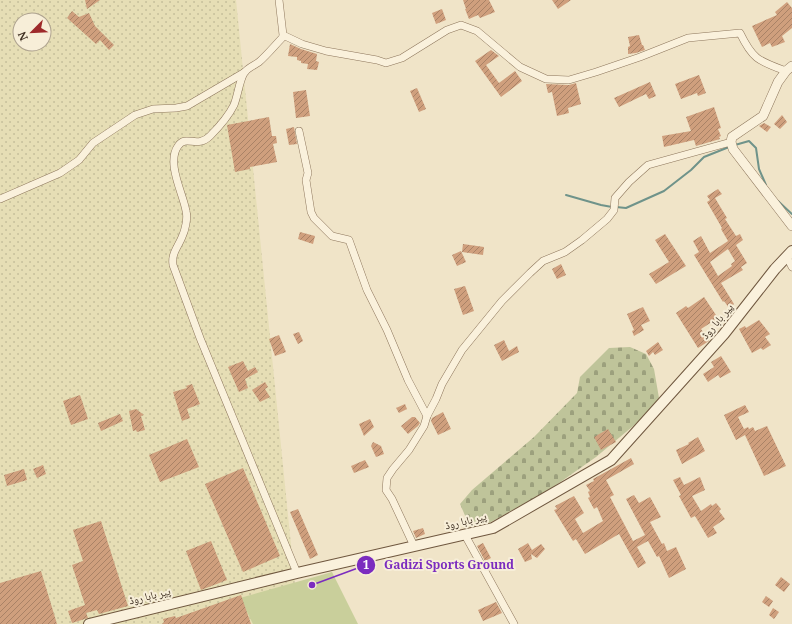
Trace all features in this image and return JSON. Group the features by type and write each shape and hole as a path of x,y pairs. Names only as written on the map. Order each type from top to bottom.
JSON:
{"main road":[{"name":"پیر بابا روڈ","path":"89,624 297,572 493,528 611,460 724,334 789,254"}],"street":[{"path":"279,0 280,24 283,35 302,44 326,51 386,63 402,58 446,30 461,25 476,31 520,67 546,79 570,80 640,57 688,38 740,33 747,48 760,61 789,68 778,82 763,116 732,138 731,143 733,149 792,226"},
{"path":"0,199 60,173 79,160 94,143 135,115 153,110 187,106 245,72 258,62 284,36"},
{"path":"245,72 234,105 226,119 203,141 183,141 178,146 174,155 174,165 187,212 183,236 172,258 173,265 200,338 297,572"},
{"path":"299,131 308,173 306,180 311,212 314,218 332,236 349,240 367,290 387,330 408,380 427,416"},
{"path":"414,546 392,499 386,490 387,478 409,450 424,426 442,384 462,350 502,301 543,261 564,252 582,240 606,219 614,210 615,198 629,182 648,165 731,143"},
{"path":"789,254 792,266"},
{"path":"465,535 514,624"}],"shaded area":[{"path":"0,0 236,0 299,624 0,624"}],"green space":[{"path":"630,347 646,354 654,369 659,398 644,417 596,457 549,490 489,523 470,527 460,504 472,490 534,437 577,393 580,377 609,348"},
{"path":"332,572 358,624 253,624 240,598"}],"building":[{"path":"85,0 100,0 87,9"},
{"path":"463,0 489,0 495,12 480,18 478,15 469,19"},
{"path":"552,0 571,0 558,9"},
{"path":"787,2 792,8 792,28 782,36 785,42 772,47 770,43 762,47 752,26 777,15 775,12"},
{"path":"442,9 446,20 436,24 432,13"},
{"path":"72,11 79,17 89,13 95,26 114,45 109,50 100,40 96,44 67,18"},
{"path":"639,35 645,50 628,54 628,47 630,46 628,37"},
{"path":"290,44 317,54 316,61 319,62 317,70 307,69 308,64 301,63 301,61 297,60 297,57 288,56"},
{"path":"491,50 499,56 486,65 499,83 515,71 522,81 501,97 475,61"},
{"path":"699,75 706,93 698,96 697,93 681,99 675,84"},
{"path":"650,82 656,96 649,99 646,94 619,107 614,98"},
{"path":"576,83 581,104 568,108 569,113 557,116 552,92 548,93 546,84 569,85"},
{"path":"417,88 426,109 419,112 410,91"},
{"path":"306,90 310,116 296,118 293,92"},
{"path":"714,107 721,128 718,129 721,136 719,137 720,139 696,146 694,140 664,147 662,136 691,131 686,117"},
{"path":"782,115 787,122 780,129 774,124"},
{"path":"269,117 272,136 276,136 277,143 273,144 277,162 250,167 250,169 235,172 227,125"},
{"path":"764,123 771,127 767,132 759,126"},
{"path":"294,127 297,144 289,145 286,129"},
{"path":"718,189 722,194 715,198 727,218 725,219 736,236 740,234 743,240 736,245 747,263 741,267 743,270 721,283 734,304 729,308 724,301 723,302 694,255 699,252 693,241 701,236 710,253 728,241 707,202 710,200 707,196","holes":["728,249 735,261 731,264 732,266 718,276 710,262"]},
{"path":"300,232 315,236 313,244 298,239"},
{"path":"665,234 686,266 656,284 649,274 669,262 655,240"},
{"path":"463,244 484,247 483,255 462,252"},
{"path":"461,251 466,262 457,266 452,255"},
{"path":"561,264 566,275 557,279 552,269"},
{"path":"465,286 474,311 463,315 454,289"},
{"path":"704,297 718,318 701,329 709,341 698,348 676,313 686,306 688,308"},
{"path":"643,307 650,321 641,325 644,330 634,336 632,331 634,330 627,314"},
{"path":"759,320 770,334 765,337 771,345 763,350 761,348 752,353 739,329 745,326 746,328"},
{"path":"299,332 303,341 298,344 293,334"},
{"path":"279,335 286,352 275,356 269,339"},
{"path":"504,340 509,351 517,346 519,352 502,361 494,345"},
{"path":"658,342 663,350 655,355 653,352 649,356 646,351"},
{"path":"721,356 731,372 720,378 718,375 708,382 703,374 714,367 711,362"},
{"path":"243,361 248,371 255,367 258,372 245,379 248,388 239,392 228,367"},
{"path":"265,382 268,387 265,389 270,397 260,402 252,390"},
{"path":"192,384 200,404 187,409 190,418 182,421 173,392 187,388 186,386"},
{"path":"80,395 88,419 71,425 63,401"},
{"path":"405,404 407,409 399,413 396,408"},
{"path":"745,405 749,412 738,417 744,429 753,427 755,431 767,426 786,466 764,476 745,435 736,440 724,415"},
{"path":"136,409 144,415 141,416 145,430 137,432 136,430 133,431 129,411"},
{"path":"443,412 451,429 438,435 431,421 432,418"},
{"path":"120,414 123,421 101,431 98,423"},
{"path":"412,417 415,417 420,423 408,434 401,426"},
{"path":"370,419 374,427 364,436 359,424"},
{"path":"608,429 616,442 601,450 594,437"},
{"path":"698,437 705,451 682,464 676,450 689,444 688,443"},
{"path":"187,439 199,467 160,482 149,455"},
{"path":"373,442 381,446 384,454 376,457 371,446"},
{"path":"631,458 634,464 606,480 614,495 610,497 633,541 645,535 626,499 634,495 639,503 650,497 661,517 650,522 662,544 664,543 667,551 676,547 686,569 669,578 659,556 657,557 648,541 637,547 646,563 638,568 619,534 585,554 576,539 573,541 554,510 557,509 555,506 574,496 584,513 575,519 583,533 603,521 597,507 594,509 588,498 590,497 588,492 590,491 586,485 594,481 593,479"},
{"path":"365,460 369,467 354,473 351,466"},
{"path":"43,465 46,474 37,478 33,469"},
{"path":"243,468 280,556 243,572 205,484"},
{"path":"24,469 27,480 7,486 4,475"},
{"path":"680,477 684,485 700,477 705,490 692,496 701,511 711,504 712,506 716,503 721,509 719,511 725,519 713,527 717,533 708,538 695,516 691,518 679,496 681,495 673,480"},
{"path":"298,509 318,555 310,559 290,512"},
{"path":"101,521 128,606 99,614 97,610 86,613 88,618 72,623 68,611 85,605 72,565 83,561 73,530"},
{"path":"423,528 425,534 416,538 413,531"},
{"path":"211,541 227,580 201,590 186,551"},
{"path":"483,543 491,558 485,561 477,546"},
{"path":"528,543 532,550 541,544 545,549 537,558 531,554 532,559 525,562 518,549"},
{"path":"41,571 57,624 0,624 0,583"},
{"path":"781,577 790,584 784,592 775,585"},
{"path":"241,595 251,624 162,624 164,622 163,619 175,616 176,618"},
{"path":"766,596 773,601 769,607 762,602"},
{"path":"496,602 502,613 483,621 478,610"},
{"path":"773,608 779,612 774,619 769,615"}],"waterway":[{"path":"735,145 749,141 756,148 759,169 766,185"},
{"path":"616,207 626,208 664,191 691,170 704,157 729,147"},
{"path":"566,195 612,207"},
{"path":"778,201 792,214"}],"place":[{"name":"Gadizi Sports Ground","path":"312,585"}]}
